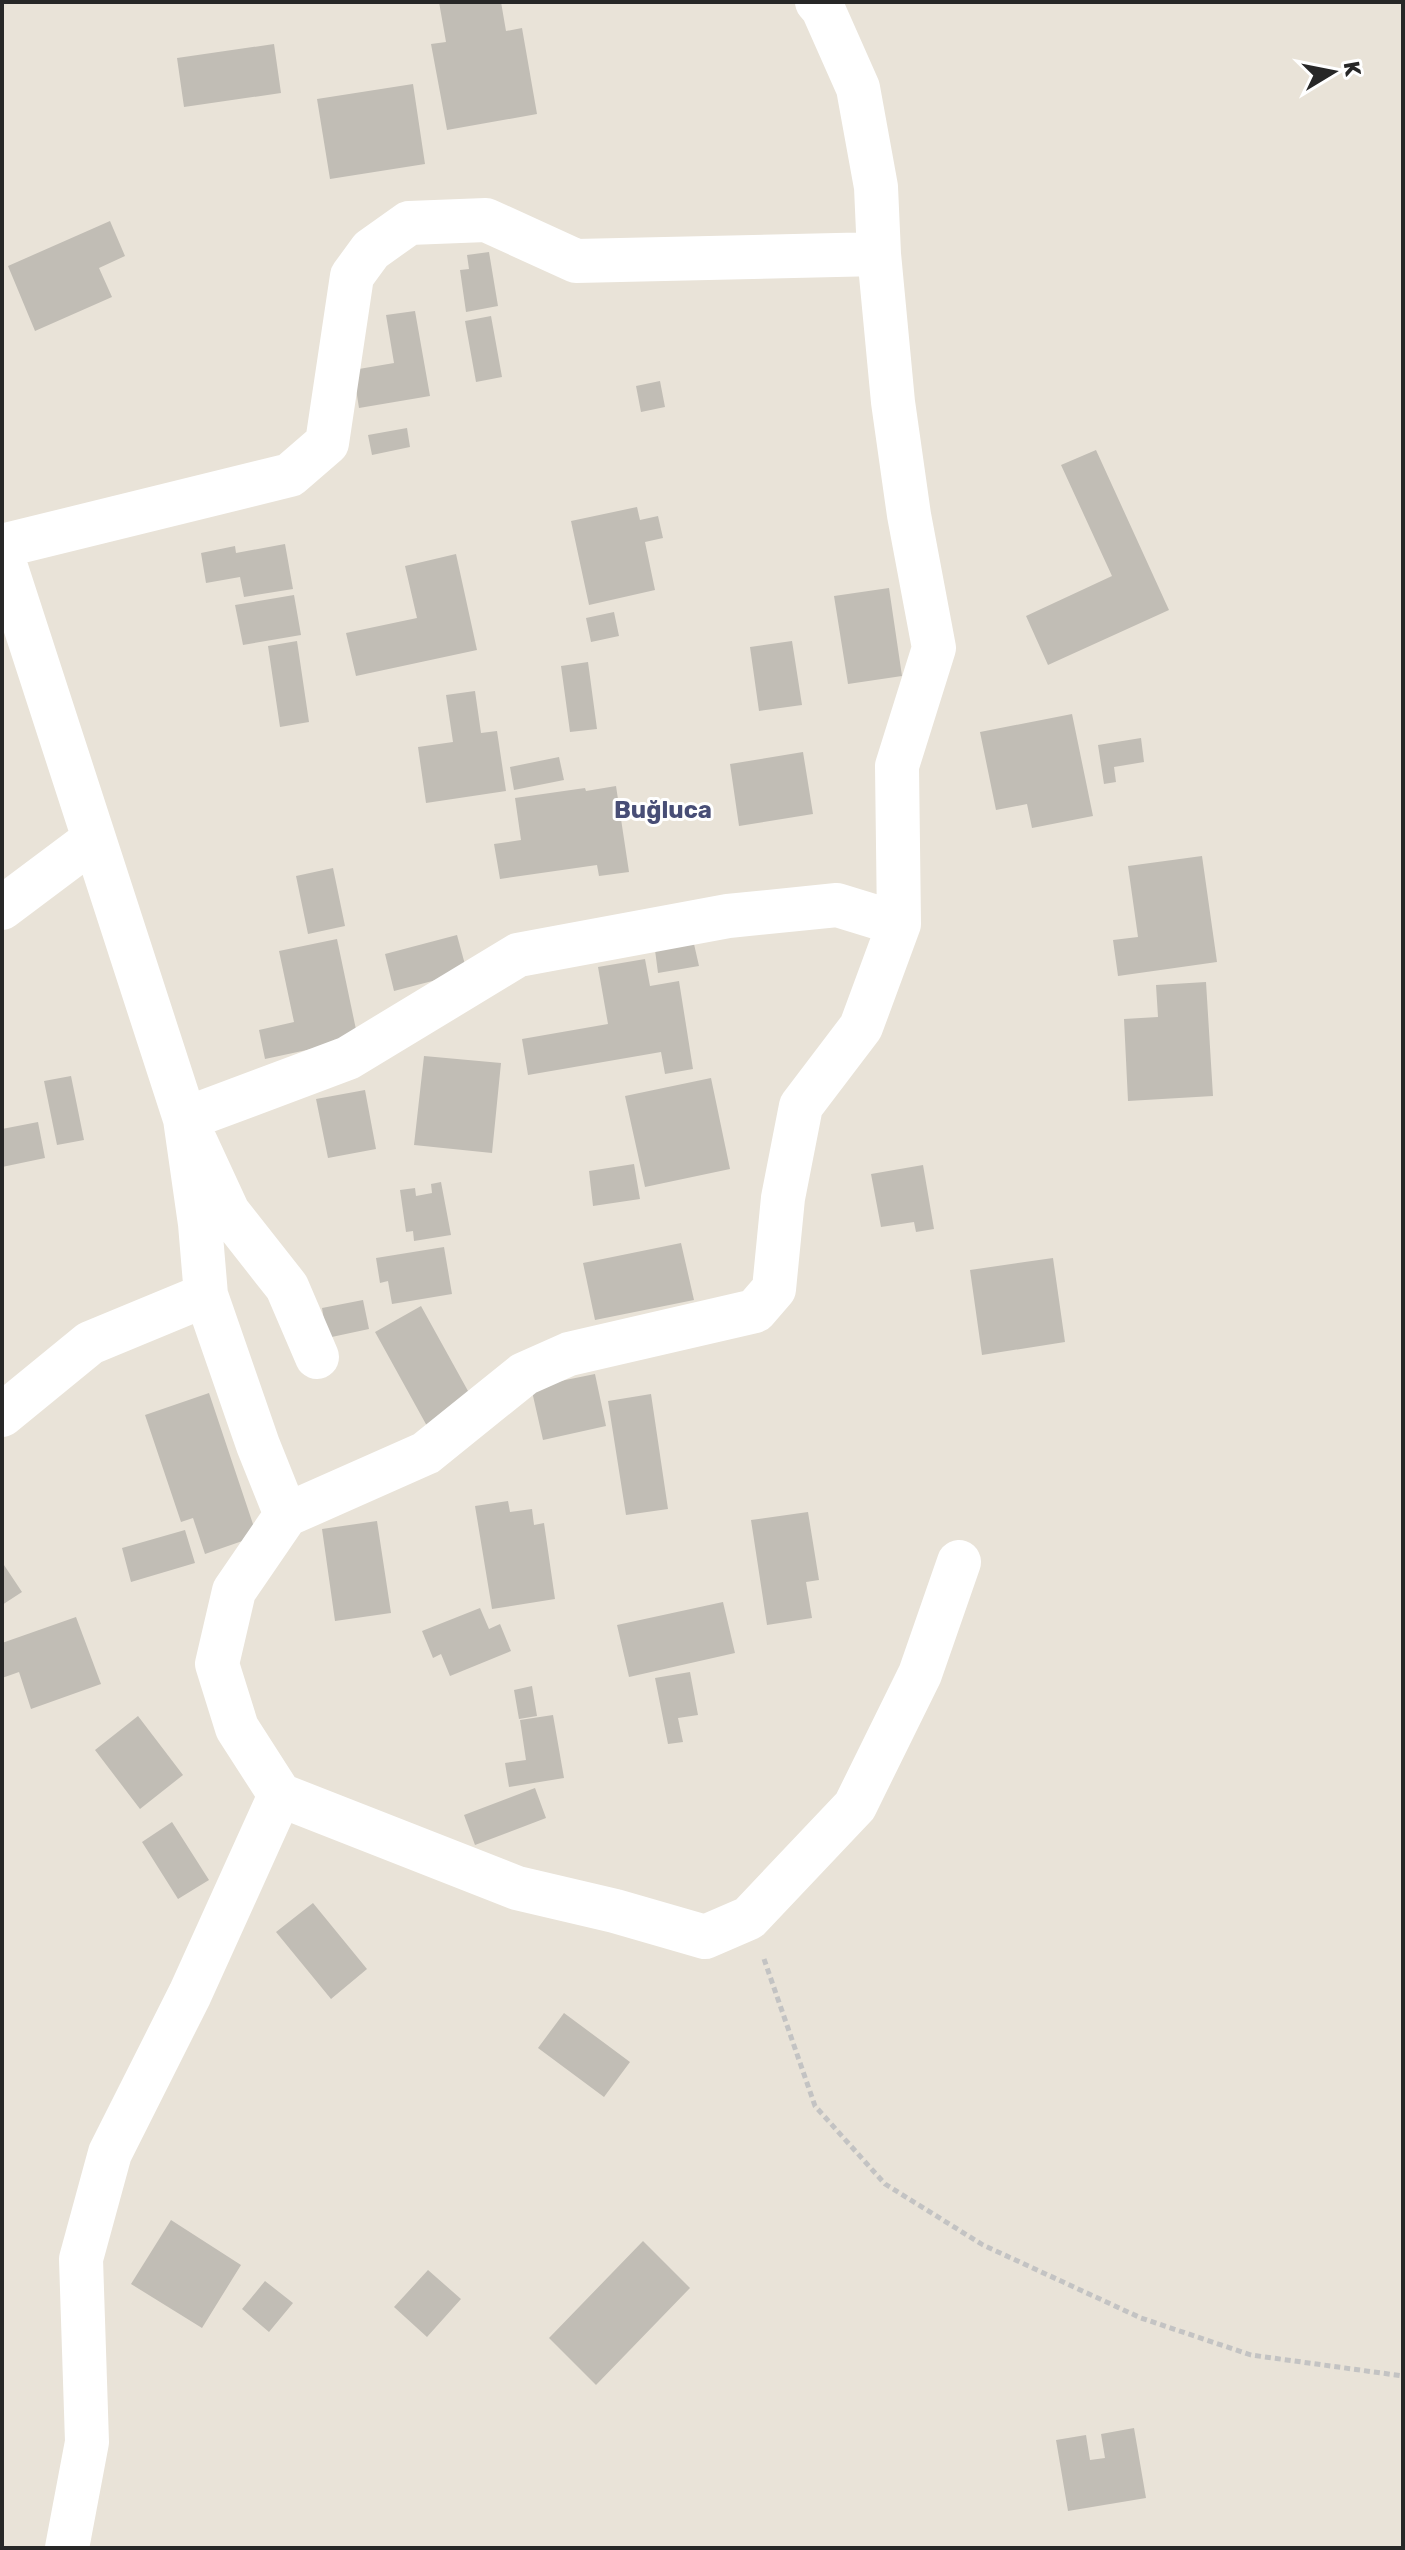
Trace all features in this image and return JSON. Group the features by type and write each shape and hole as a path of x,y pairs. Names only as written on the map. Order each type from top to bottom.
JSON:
{"street":[{"path":"817,2 823,9 858,88 876,187 893,402 909,515 934,648 897,766 899,924 861,1027 801,1106 783,1198 774,1289 755,1311 569,1354 524,1374 426,1453 286,1515 234,1591 217,1664 237,1728 280,1795 517,1888 615,1911 705,1937 749,1918 855,1806 920,1674 959,1562"},
{"path":"2,546 290,475 327,443 352,276 371,250 409,223 486,220 576,261 879,254"},
{"path":"2,555 185,1119 228,1212 287,1287 317,1357"},
{"path":"2,908 94,839"},
{"path":"185,1119 348,1058 518,955 728,916 837,905 899,924"},
{"path":"185,1119 200,1224 206,1295 286,1515"},
{"path":"2,1415 90,1343 206,1295"},
{"path":"67,2548 87,2442 81,2259 110,2153 190,1994 280,1795"}],"path":[{"path":"749,1918 815,2106 885,2184 983,2245 1141,2318 1251,2355 1403,2376"}],"building":[{"path":"439,2 501,2 506,31 522,28 537,114 447,130 431,44 446,42"},
{"path":"274,44 281,93 184,107 177,58"},
{"path":"413,84 425,164 330,179 317,99"},
{"path":"110,221 125,256 99,268 112,297 35,331 8,266"},
{"path":"489,252 498,306 466,312 460,270 469,269 467,255"},
{"path":"415,311 430,396 359,408 353,370 394,363 386,315"},
{"path":"491,316 502,377 476,382 465,321"},
{"path":"660,381 665,407 641,412 636,386"},
{"path":"407,428 410,447 372,455 368,435"},
{"path":"1096,450 1169,610 1048,665 1026,616 1112,576 1061,465"},
{"path":"637,507 640,520 658,516 663,538 645,542 655,590 589,605 571,521"},
{"path":"285,544 293,589 244,597 240,577 206,583 201,553 235,546 236,553"},
{"path":"456,554 477,650 356,676 346,633 417,618 405,566"},
{"path":"889,588 902,676 848,684 834,596"},
{"path":"294,595 301,635 243,645 235,605"},
{"path":"614,612 619,636 591,642 586,618"},
{"path":"297,641 309,722 280,727 268,646"},
{"path":"792,641 802,705 759,711 750,647"},
{"path":"588,662 597,729 570,732 561,666"},
{"path":"475,691 481,733 497,731 506,791 426,803 418,747 453,742 446,695"},
{"path":"1072,714 1093,816 1032,828 1027,804 996,810 980,732"},
{"path":"1141,738 1144,762 1114,767 1116,782 1104,784 1098,745"},
{"path":"803,752 813,814 739,826 730,764"},
{"path":"559,757 564,780 514,790 510,767"},
{"path":"616,786 629,872 599,876 597,865 500,879 494,844 521,840 515,798"},
{"path":"1202,856 1217,962 1118,976 1113,940 1138,937 1128,866"},
{"path":"333,868 345,926 308,934 296,876"},
{"path":"457,935 467,972 394,991 385,954"},
{"path":"337,939 358,1039 265,1059 259,1030 294,1022 279,951"},
{"path":"694,944 699,966 658,973 655,950"},
{"path":"645,959 650,986 679,981 693,1069 665,1074 661,1052 528,1075 522,1039 608,1024 598,967"},
{"path":"1206,982 1213,1096 1128,1101 1124,1019 1158,1017 1156,985"},
{"path":"424,1056 501,1063 492,1153 414,1145"},
{"path":"71,1076 84,1140 57,1145 44,1081"},
{"path":"711,1078 730,1169 645,1187 625,1096"},
{"path":"365,1090 376,1149 328,1158 316,1099"},
{"path":"38,1122 45,1158 2,1167 2,1129"},
{"path":"634,1164 640,1199 593,1206 589,1171"},
{"path":"923,1165 934,1229 916,1232 914,1222 881,1227 871,1174"},
{"path":"441,1182 451,1235 414,1241 413,1231 406,1232 400,1190 415,1188 416,1196 432,1193 431,1184"},
{"path":"681,1243 694,1300 595,1320 583,1263"},
{"path":"444,1247 452,1294 392,1304 388,1281 380,1283 376,1258"},
{"path":"1053,1258 1065,1342 982,1355 970,1270"},
{"path":"363,1300 369,1329 327,1338 322,1308"},
{"path":"421,1306 473,1400 427,1426 375,1332"},
{"path":"595,1374 606,1426 543,1440 531,1387"},
{"path":"209,1393 257,1536 205,1554 193,1518 181,1522 145,1415"},
{"path":"651,1394 668,1509 626,1515 608,1401"},
{"path":"508,1501 510,1512 532,1509 534,1525 544,1523 555,1599 492,1609 475,1506"},
{"path":"808,1512 819,1580 806,1582 812,1618 767,1625 751,1520"},
{"path":"377,1521 391,1613 335,1621 322,1529"},
{"path":"185,1530 195,1563 131,1582 122,1548"},
{"path":"2,1562 22,1592 2,1605"},
{"path":"723,1602 735,1653 629,1677 617,1625"},
{"path":"480,1608 489,1629 500,1624 511,1651 450,1676 441,1654 433,1658 422,1631"},
{"path":"76,1617 101,1684 31,1709 19,1672 2,1678 2,1643"},
{"path":"690,1672 698,1715 678,1718 683,1742 668,1744 655,1678"},
{"path":"532,1686 537,1716 519,1719 514,1690"},
{"path":"553,1715 564,1778 509,1787 505,1763 526,1760 520,1720"},
{"path":"138,1716 183,1775 140,1809 95,1750"},
{"path":"535,1788 546,1818 475,1845 464,1815"},
{"path":"172,1822 209,1880 178,1899 142,1842"},
{"path":"313,1903 367,1969 331,1999 276,1932"},
{"path":"564,2013 630,2062 604,2097 538,2048"},
{"path":"171,2220 241,2265 202,2328 131,2284"},
{"path":"643,2241 690,2288 596,2385 549,2338"},
{"path":"428,2270 461,2299 427,2337 394,2307"},
{"path":"265,2281 293,2303 269,2332 242,2309"},
{"path":"1134,2428 1146,2498 1068,2511 1056,2440 1086,2435 1090,2460 1105,2458 1101,2434"}],"district":[{"name":"Buğluca","path":"663,810"}]}
